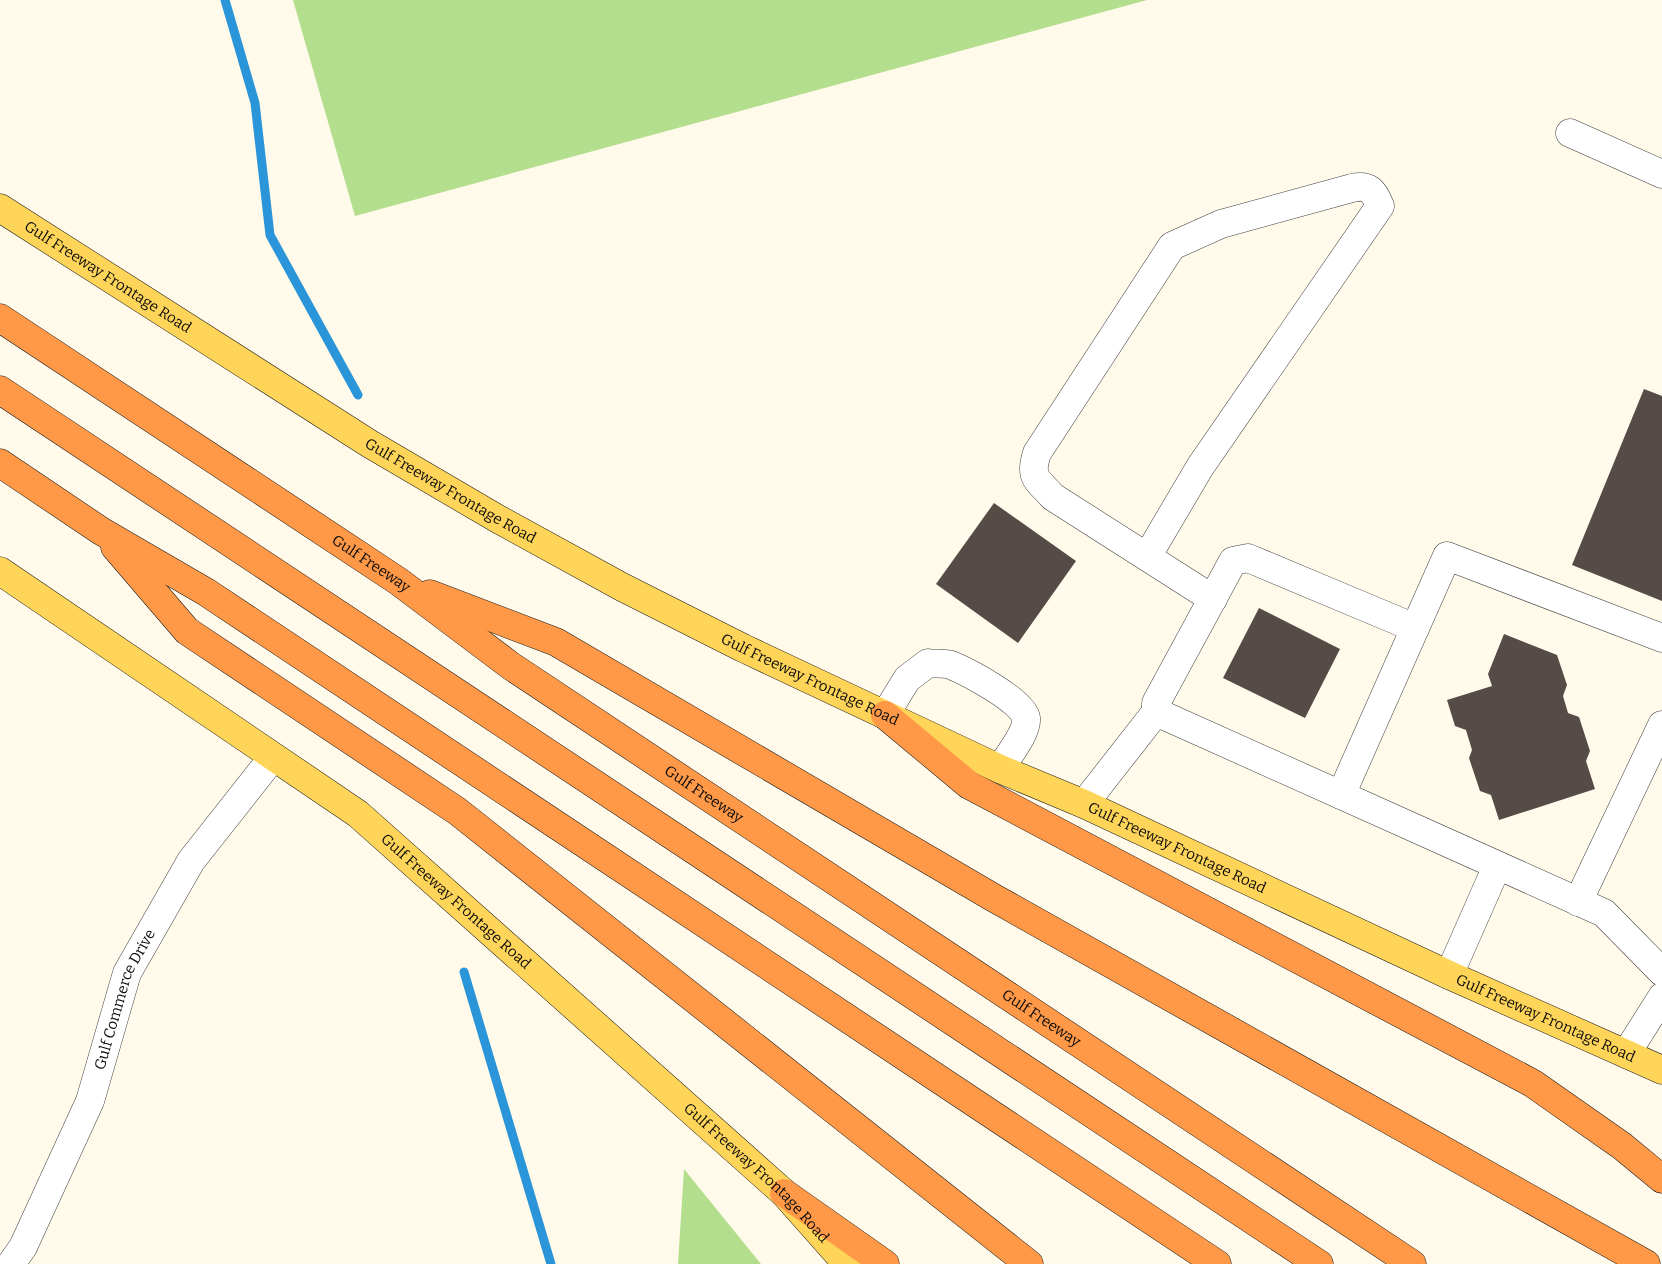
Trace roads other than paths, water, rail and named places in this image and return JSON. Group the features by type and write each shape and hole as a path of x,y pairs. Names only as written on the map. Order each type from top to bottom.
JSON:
{"highway":[{"name":"Gulf Freeway","path":"0,318 398,581 511,666 1412,1264"},
{"path":"0,390 1319,1264"},
{"path":"0,463 101,531 214,598 1217,1264"},
{"path":"101,531 187,631 457,812 1029,1264"},
{"path":"398,581 556,642 994,898 1646,1264"},
{"path":"884,716 969,785 1532,1083 1622,1146 1662,1179"},
{"path":"784,1193 885,1264"}],"main road":[{"path":"0,200 23,224"},
{"name":"Gulf Freeway Frontage Road","path":"0,208 362,439 498,519 622,587 884,716 1000,769 1084,804 1449,975 1662,1070"},
{"name":"Gulf Freeway Frontage Road","path":"0,571 358,814 784,1193 847,1264"}],"street":[{"path":"1570,133 1662,174"},
{"path":"1147,557 1200,467 1380,206 1372,191 1362,186 1342,190 1221,224 1172,246 1037,452 1033,466 1034,475 1053,497 1147,557 1213,599"},
{"path":"1342,796 1447,556 1662,638"},
{"path":"1084,804 1156,712 1156,703 1233,561 1248,558 1415,628"},
{"path":"884,716 907,679 928,663 950,664 1002,692 1021,707 1026,718 1024,730 1000,769"},
{"path":"1156,712 1604,913 1662,972"},
{"path":"1578,902 1652,771 1662,725"},
{"name":"Gulf Commerce Drive","path":"11,1264 23,1247 90,1101 127,973 191,861 273,757"},
{"path":"1449,975 1498,866"},
{"path":"1626,1054 1662,997"}],"waterway":[{"path":"225,0 255,103 270,235 358,395"},
{"path":"464,972 551,1264"}]}
